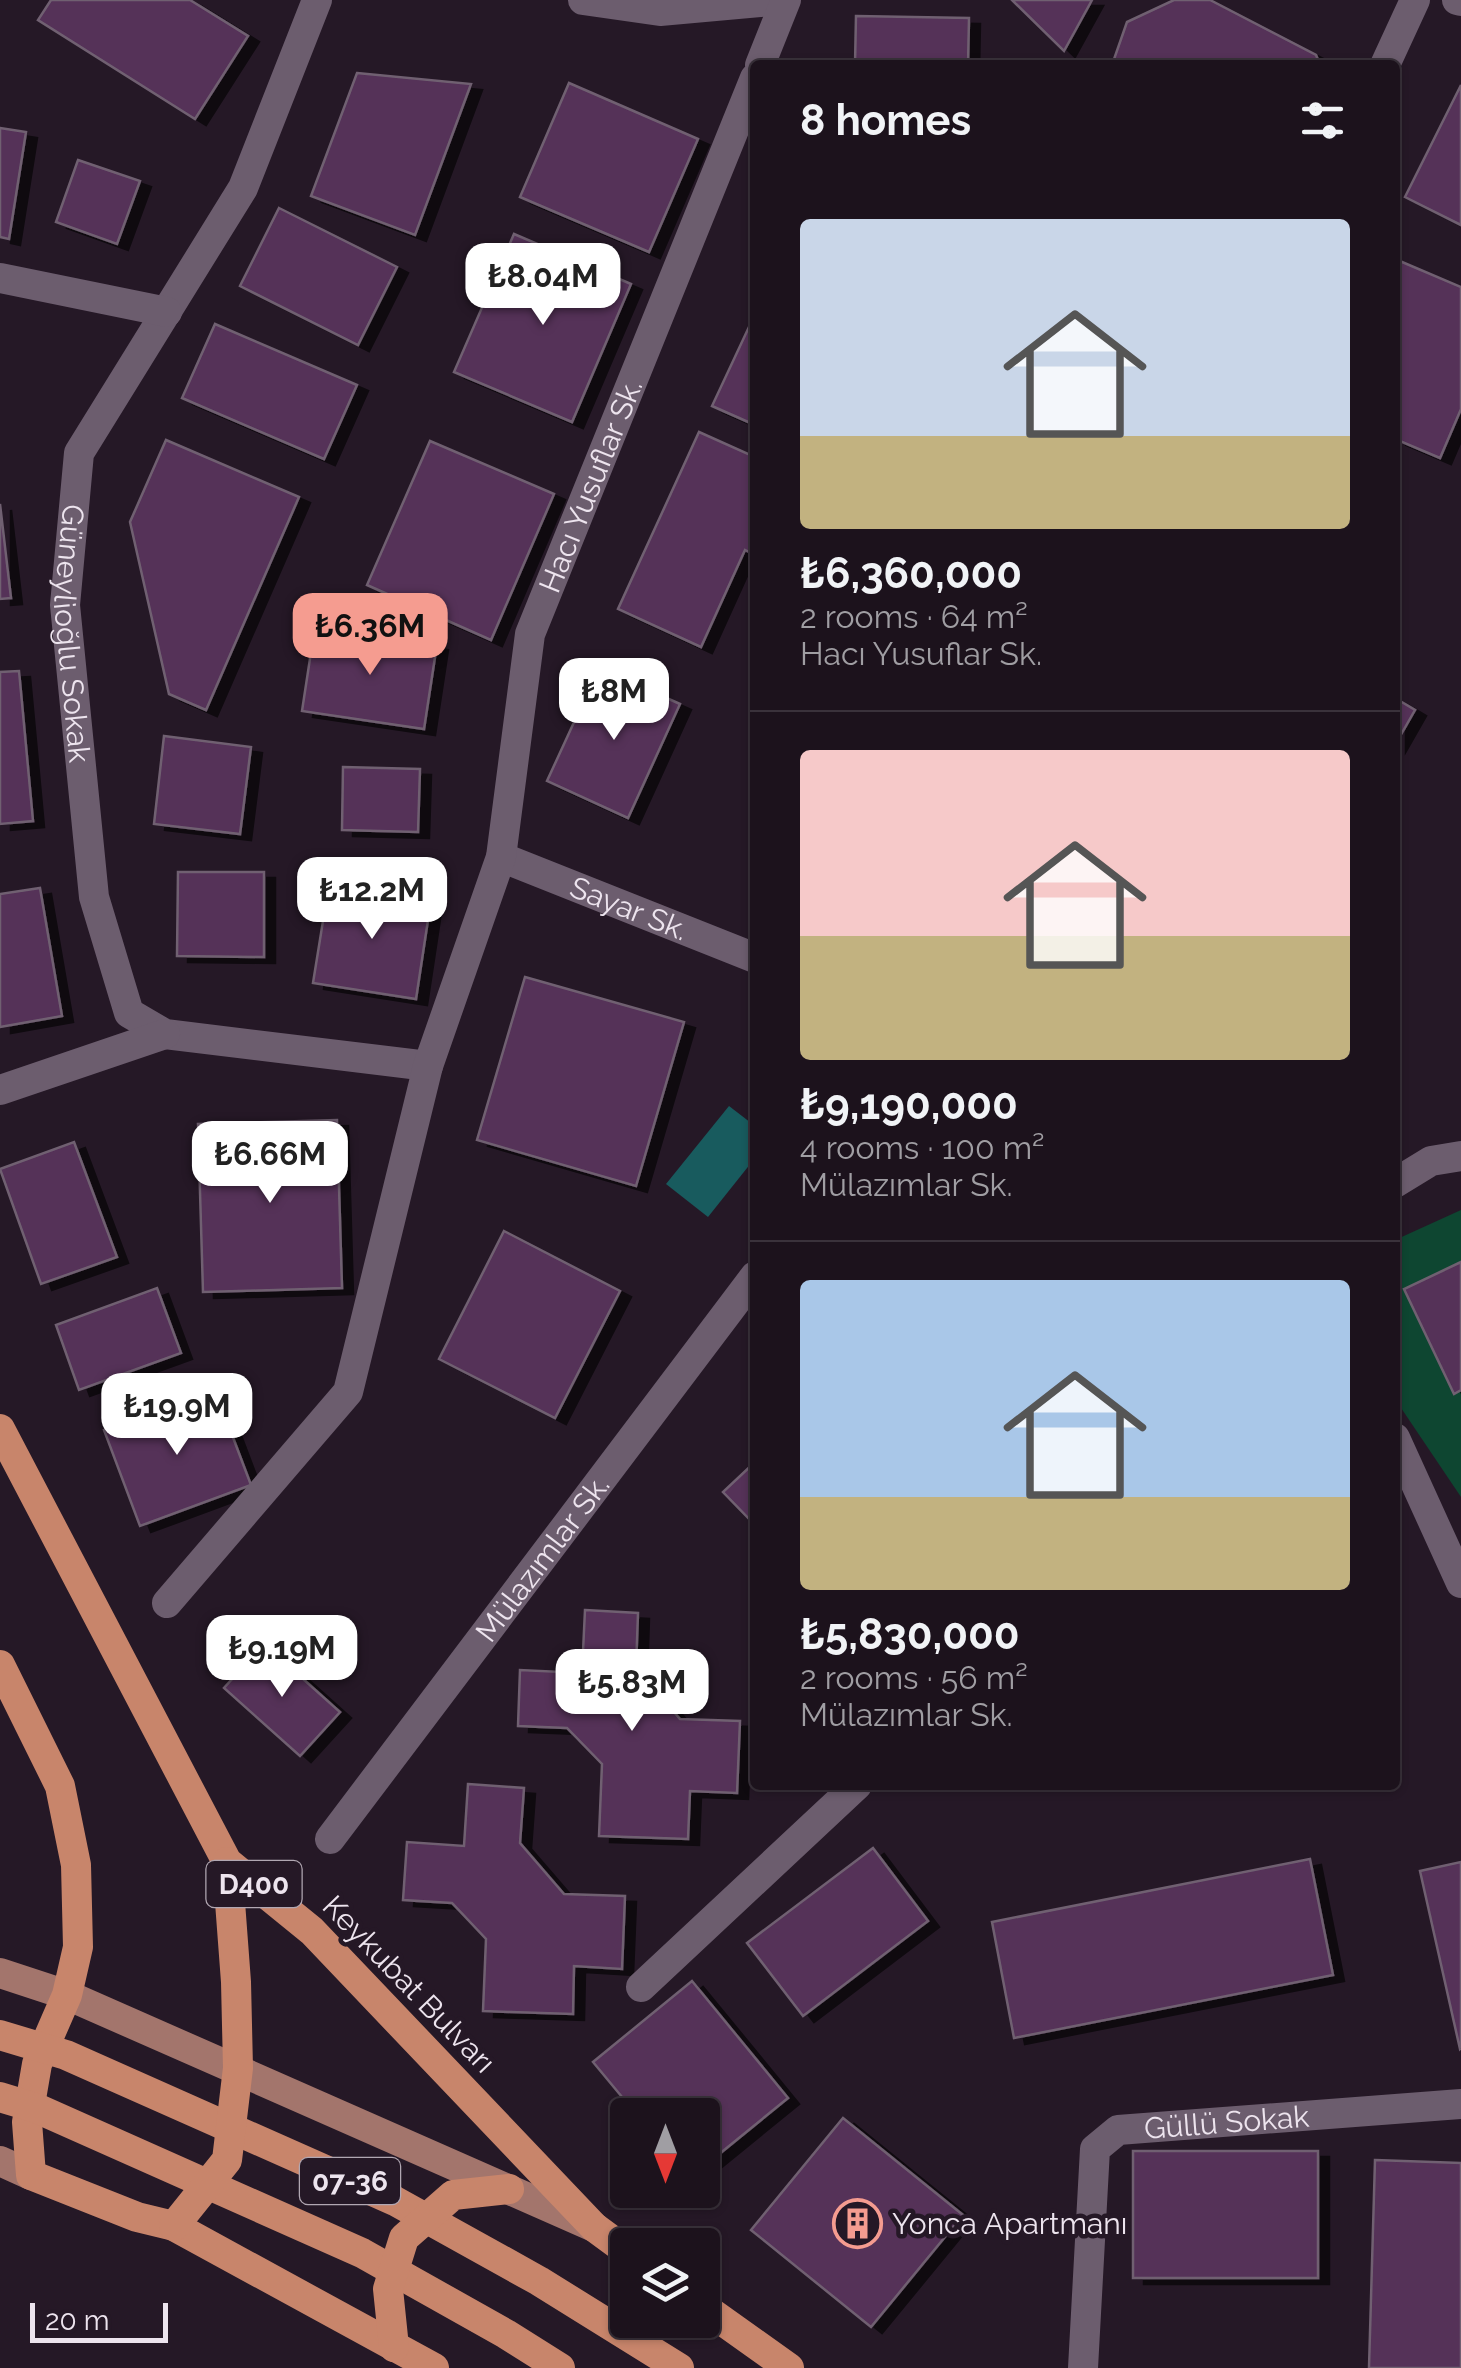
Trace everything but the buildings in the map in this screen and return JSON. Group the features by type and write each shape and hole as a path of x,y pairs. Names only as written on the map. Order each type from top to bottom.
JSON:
{"highway":[{"name":"Keykubat Bulvarı","path":"0,1428 227,1862 312,1931 594,2228 610,2239"},
{"path":"0,1665 60,1786 76,1865 78,1947 67,1994 37,2064 27,2122 31,2175 136,2217 174,2226 434,2368"},
{"path":"174,2226 227,2160 238,2068 227,1862"},
{"name":"07-36","path":"0,2035 66,2055 395,2201 539,2281 679,2368"},
{"path":"0,2097 36,2108 362,2253 560,2368"},
{"path":"394,2347 388,2289 404,2238 453,2195 509,2189"},
{"path":"720,2319 789,2368"}],"main road":[{"path":"0,1974 67,1994 594,2228"},
{"path":"0,2161 31,2175"}],"street":[{"name":"Güneylioğlu Sokak","path":"317,0 243,188 80,453 65,605 94,898 128,1013 165,1034 428,1066"},
{"path":"583,0 660,11 784,0 762,60"},
{"path":"1387,60 1415,0"},
{"name":"Hacı Yusuflar Sk.","path":"167,1603 348,1392 428,1066 500,857 530,634 750,90"},
{"path":"0,278 167,312"},
{"name":"Sayar Sk.","path":"500,857 750,956"},
{"path":"0,1090 165,1034"},
{"path":"1400,1180 1431,1162 1461,1156"},
{"name":"Mülazımlar Sk.","path":"330,1838 750,1283"},
{"path":"1400,1449 1461,1583"},
{"path":"641,1987 852,1790"},
{"name":"Güllü Sokak","path":"1084,2368 1095,2149 1118,2130 1461,2104"}],"shaded area":[{"path":"729,1106 750,1122 750,1164 708,1217 666,1184"},
{"path":"1461,1210 1461,1497 1400,1406 1400,1238"}],"place":[{"name":"Yonca Apartmanı","path":"857,2223"}]}
